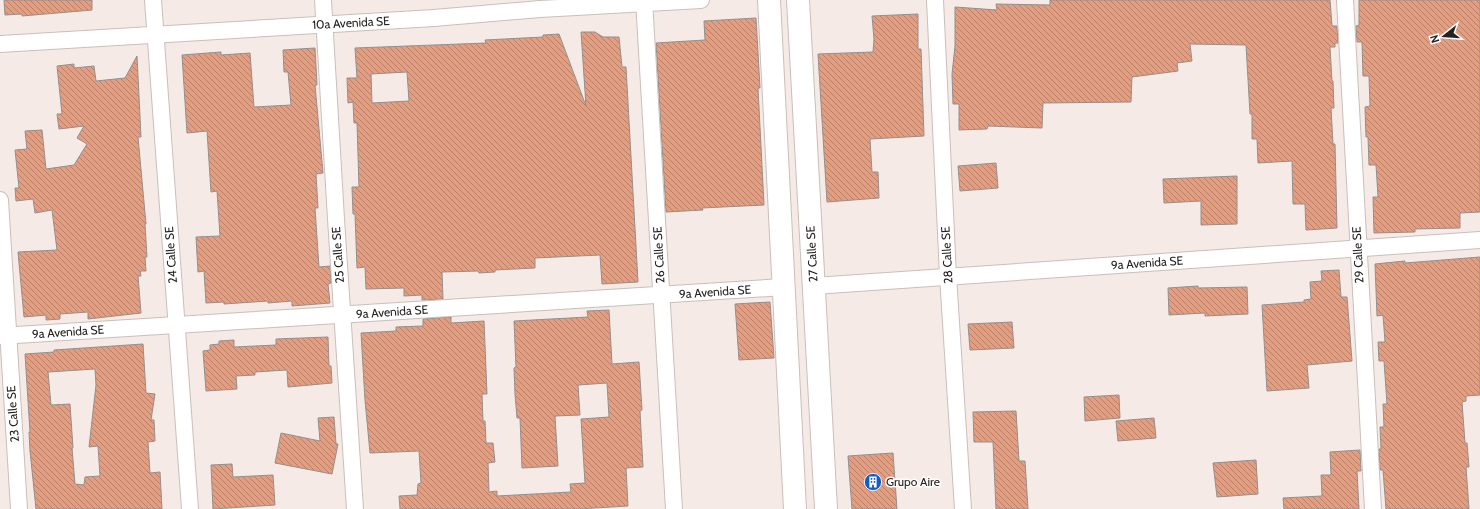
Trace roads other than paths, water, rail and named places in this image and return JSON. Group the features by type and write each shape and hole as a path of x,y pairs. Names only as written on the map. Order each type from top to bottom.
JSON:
{"main road":[{"path":"769,0 795,509"},
{"name":"27 Calle SE","path":"798,0 826,509"}],"street":[{"name":"24 Calle SE","path":"153,0 190,509"},
{"name":"25 Calle SE","path":"323,0 355,509"},
{"name":"10a Avenida SE","path":"0,44 325,25 644,2 701,0"},
{"name":"28 Calle SE","path":"935,0 948,276 962,509"},
{"name":"29 Calle SE","path":"1345,0 1373,509"},
{"name":"26 Calle SE","path":"644,2 674,509"},
{"name":"23 Calle SE","path":"0,200 4,336 19,509"},
{"name":"9a Avenida SE","path":"814,286 1480,240"},
{"name":"9a Avenida SE","path":"4,336 784,288"}],"place":[{"name":"Grupo Aire","path":"873,482"}]}
